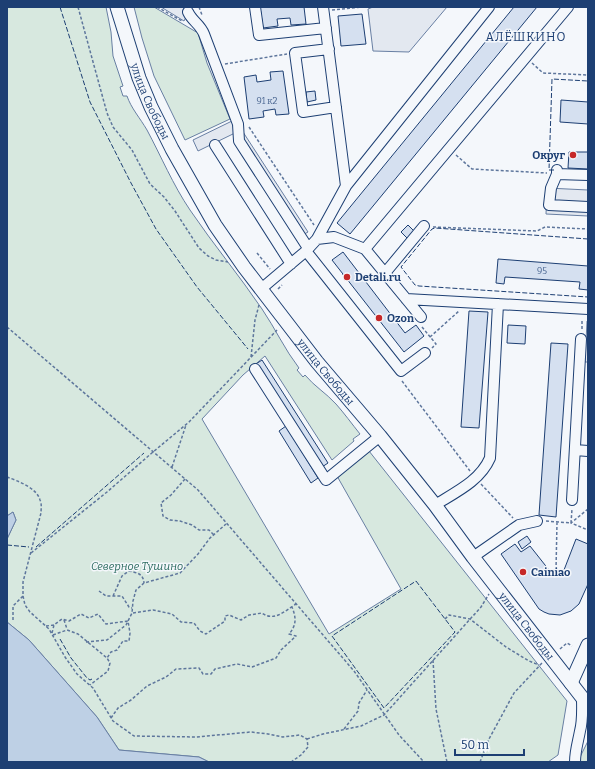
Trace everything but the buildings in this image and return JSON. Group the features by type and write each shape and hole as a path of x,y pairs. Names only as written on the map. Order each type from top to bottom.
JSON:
{"main road":[{"name":"улица Свободы","path":"117,7 138,78 151,107 172,149 215,225 261,289 317,362 380,436 435,505 473,557 495,583 585,701"},
{"path":"571,683 588,645"}],"lane":[{"path":"256,7 259,35 326,28"},
{"path":"261,289 307,249 318,235 346,186 489,7"},
{"path":"365,249 568,7"},
{"path":"323,9 346,186"},
{"path":"188,12 190,17 201,27 204,34 238,124 239,141 307,249 401,371 425,353"},
{"path":"329,49 294,53 303,112 336,107"},
{"path":"215,145 291,264"},
{"path":"588,175 557,172 551,188 549,205 588,207"},
{"path":"385,272 424,226"},
{"path":"318,235 334,237 365,249 421,318"},
{"path":"406,299 585,309"},
{"path":"435,505 476,479 486,468 490,458 498,304"},
{"path":"572,500 581,339"},
{"path":"255,369 326,480 380,436"},
{"path":"575,450 588,451"},
{"path":"473,557 519,525 536,521"},
{"path":"575,762 575,751 581,730 585,701"}],"path":[{"path":"78,7 107,113 113,127 132,150 150,184 164,197 175,211 199,248 208,256 216,260 228,262"},
{"path":"199,7 202,16"},
{"path":"323,9 362,7"},
{"path":"221,64 294,53"},
{"path":"525,58 543,73 588,75"},
{"path":"249,127 318,235"},
{"path":"449,149 472,169 557,172"},
{"path":"424,226 537,232 544,227 588,229"},
{"path":"430,337 469,302"},
{"path":"251,358 255,320 260,303"},
{"path":"581,339 585,309"},
{"path":"421,318 418,321 436,344 425,353"},
{"path":"7,327 198,490 354,671 399,735 424,762"},
{"path":"31,553 107,492 186,425 277,330"},
{"path":"401,371 401,379 476,479 519,525"},
{"path":"172,468 186,425"},
{"path":"7,487 7,477 32,490 38,495 41,502 41,513 23,582 23,596 25,605 30,612 46,626 77,674 93,688 113,721 134,736 196,737 251,732 283,738 300,735 307,739 322,734 361,726 384,715 481,607 495,583"},
{"path":"185,479 172,495 161,503 163,516 170,520 180,521 192,525 199,530 209,530 214,535"},
{"path":"571,523 572,500"},
{"path":"571,523 587,510"},
{"path":"536,521 571,523 588,530"},
{"path":"556,570 557,522"},
{"path":"86,642 107,640 126,625 132,613 136,590 144,583 180,573 214,535 226,524"},
{"path":"113,596 122,576 129,571 141,574 144,578 144,583"},
{"path":"99,591 106,596 122,596 129,607 132,608"},
{"path":"13,620 13,606 23,596"},
{"path":"132,613 153,610 172,614 181,622 194,624 200,631 206,634 224,621 225,616 229,614 241,620 249,615 262,613 266,616 275,617 296,604"},
{"path":"111,718 118,708 131,700 147,686 166,677 176,669 200,668 203,674 211,674 215,669 237,664 252,667 276,658 281,650 296,636 289,634 293,630 296,617 292,607"},
{"path":"46,626 54,625 62,619 69,621 81,614 89,618 98,614 106,624 128,622"},
{"path":"445,619 449,615 470,619 506,647 529,661 540,665 514,693 489,739 480,762"},
{"path":"64,620 67,630"},
{"path":"107,658 111,652 117,650 122,641 129,640 130,633 128,622"},
{"path":"52,634 54,625"},
{"path":"52,634 67,630 78,634 107,658 110,663 108,671 90,685"},
{"path":"560,648 567,643 572,646"},
{"path":"433,660 436,709 442,745 447,762"},
{"path":"343,730 358,711 359,703 367,690"},
{"path":"291,762 301,755 308,747 307,739"}],"green space":[{"name":"Северное Тушино","path":"7,7 106,7 111,32 113,56 123,86 120,87 123,96 127,96 133,109 147,130 184,200 262,309 299,368 297,370 303,377 305,375 332,400 360,434 332,460 265,356 243,375 202,419 329,634 401,589 337,476 369,451 567,701 558,755 548,762 209,762 199,757 119,750 97,717 29,640 7,622 7,539 16,520 13,512 7,516"},
{"path":"134,7 154,7 198,33 207,63 230,119 185,140 154,76"},
{"path":"588,741 588,762 579,762 579,759"}],"shaded area":[{"path":"161,7 191,7 184,21"},
{"path":"373,7 447,7 409,52 373,51 368,9"},
{"path":"232,121 237,132 198,151 193,140"},
{"path":"243,132 308,232 299,237 234,138"},
{"path":"547,188 588,190 588,216 546,214"},
{"path":"587,321 588,362 585,362"}],"water":[{"path":"13,512 16,520 7,539 7,516"},
{"path":"7,622 29,640 97,717 119,750 199,757 209,762 7,762"}],"fence":[{"path":"60,7 90,102 156,229 197,287 248,349"},
{"path":"554,170 549,170 552,79 588,81"},
{"path":"588,239 435,228 432,229 401,267 415,285 419,286 588,297"},
{"path":"36,547 144,453"},
{"path":"7,545 29,547"},
{"path":"416,581 455,632 384,708 332,636 416,581"},
{"path":"60,639 71,658 87,678 90,680 92,679"}],"place":[{"name":"Округ","path":"573,155"},
{"name":"Detali.ru","path":"347,277"},
{"name":"Ozon","path":"379,318"},
{"name":"Cainiao","path":"523,572"}],"district":[{"name":"АЛЁШКИНО","path":"526,37"}]}
